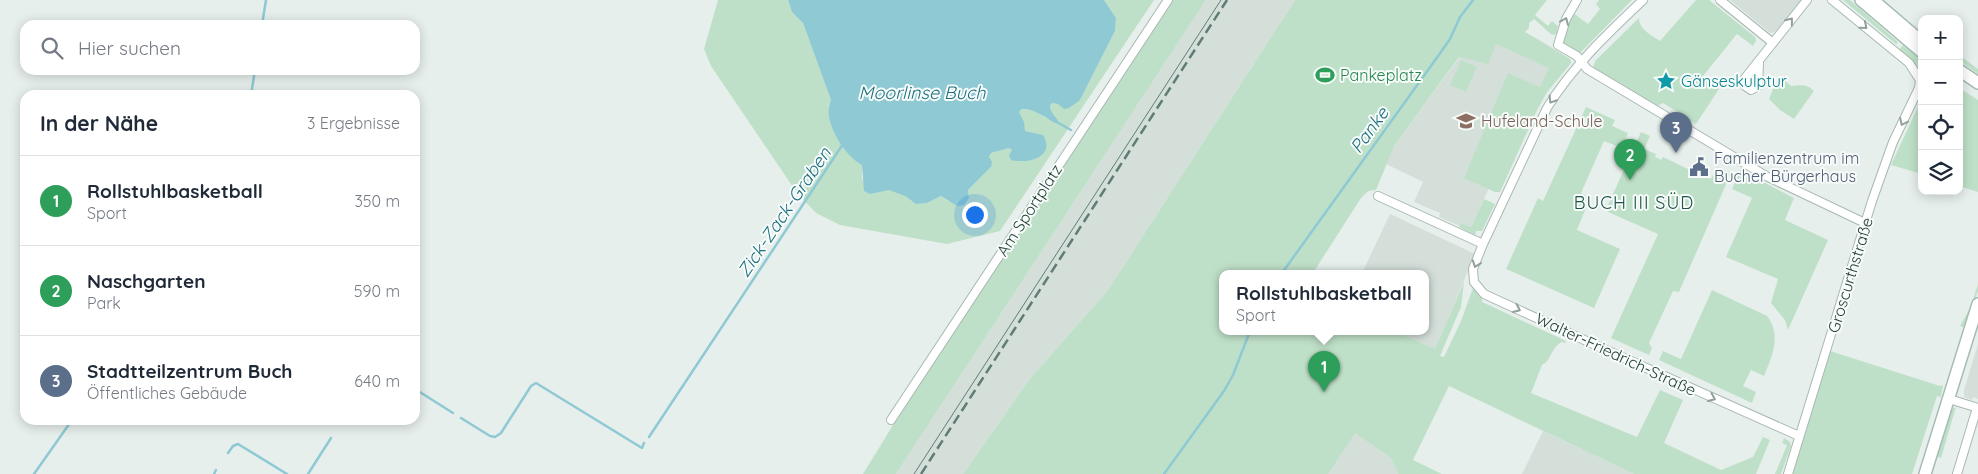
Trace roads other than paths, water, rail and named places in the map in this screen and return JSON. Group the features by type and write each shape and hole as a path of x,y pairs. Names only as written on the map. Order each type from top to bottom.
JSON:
{"main road":[{"path":"1861,0 1918,49"},
{"path":"1873,0 1918,39"},
{"path":"1963,73 1978,83"},
{"path":"1963,81 1978,89"},
{"path":"1926,474 1978,304"}],"street":[{"name":"Am Sportplatz","path":"890,420 1168,0"},
{"path":"1577,0 1566,19 1558,45 1577,56 1588,68 1766,176 1865,223"},
{"name":"Walter-Friedrich-Straße","path":"1643,0 1582,62 1558,90 1547,108 1483,244 1472,273 1474,282 1484,294 1799,436"},
{"path":"1720,0 1773,42"},
{"path":"1759,62 1807,0"},
{"name":"Groscurthstraße","path":"1832,0 1909,63 1918,74"},
{"name":"Groscurthstraße","path":"1788,474 1865,223 1893,142 1918,90"},
{"path":"1378,196 1483,244"},
{"path":"1949,399 1978,408 1957,474"}],"water":[{"name":"Moorlinse Buch","path":"788,0 1104,0 1116,18 1115,31 1080,100 1069,108 1064,109 1058,104 1052,103 1050,108 1058,121 1055,123 1031,110 1022,109 1019,112 1024,122 1025,131 1043,135 1046,149 1043,154 1032,160 1018,161 1011,160 1009,155 1012,150 1009,148 991,153 989,157 992,162 991,167 968,190 969,198 964,205 957,206 941,196 927,203 916,204 905,196 889,190 870,194 864,191 862,165 848,154 836,136 829,117 831,100 803,23 792,12"}],"waterway":[{"path":"263,20 266,0"},
{"name":"Panke","path":"1284,270 1441,52 1450,39 1460,17 1473,0"},
{"path":"252,90 254,75"},
{"path":"1055,121 1071,130"},
{"name":"Zick-Zack-Graben","path":"649,437 843,144"},
{"name":"Panke","path":"1164,474 1224,391 1233,375 1248,335"},
{"name":"Zick-Zack-Graben","path":"461,418 490,436 495,437 501,433 531,386 536,383 642,448 644,443"},
{"name":"Zick-Zack-Graben","path":"420,392 453,413"},
{"path":"34,474 68,425"},
{"name":"Zick-Zack-Graben","path":"308,474 331,438"},
{"name":"Zick-Zack-Graben","path":"228,453 233,446 238,444 287,474"},
{"name":"Zick-Zack-Graben","path":"214,474 216,470"}],"tram line":[{"path":"914,474 1221,0"}],"railway":[{"path":"921,474 1227,0"}],"place":[{"name":"Pankeplatz","path":"1325,75"},
{"name":"Gänseskulptur","path":"1666,81"},
{"name":"Hufeland-Schule","path":"1466,121"},
{"name":"Stadtteilzentrum Buch","path":"1676,153"},
{"name":"Familienzentrum im Bucher Bürgerhaus","path":"1699,167"},
{"name":"Naschgarten","path":"1630,180"},
{"name":"Rollstuhlbasketball","path":"1324,392"}],"district":[{"name":"BUCH III SÜD","path":"1634,202"}]}
